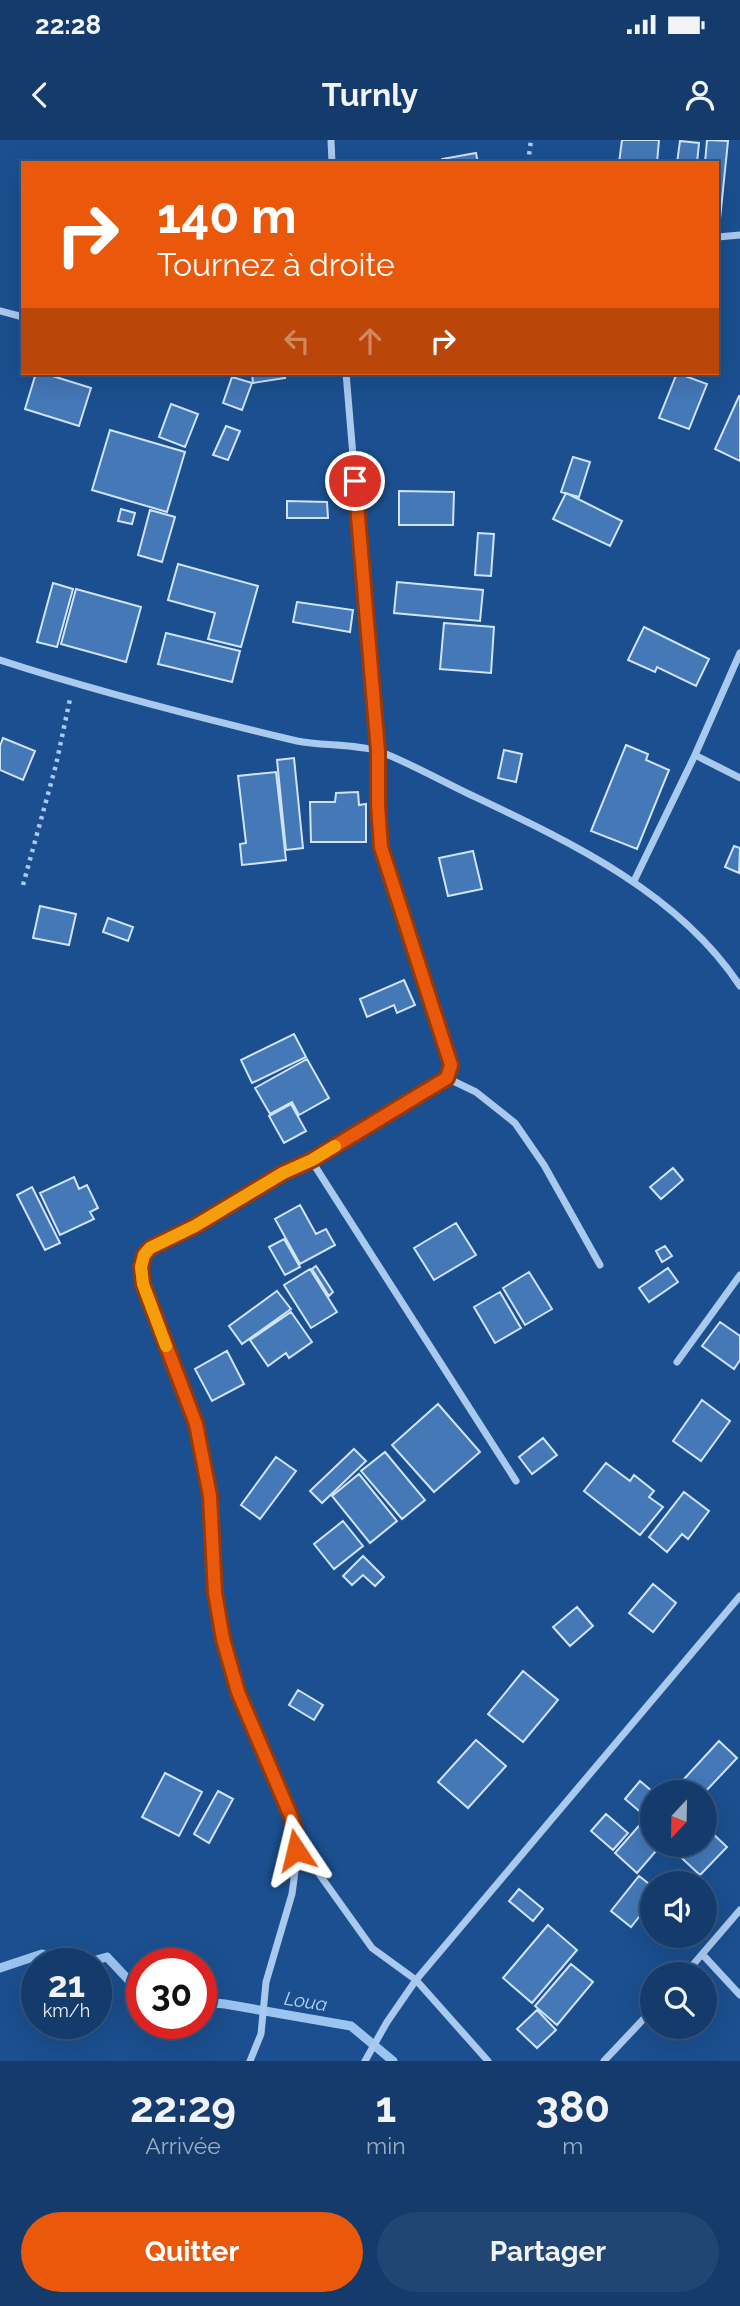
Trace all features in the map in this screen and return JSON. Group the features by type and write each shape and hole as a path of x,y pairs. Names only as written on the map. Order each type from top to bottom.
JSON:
{"street":[{"path":"331,140 332,161"},
{"path":"719,237 740,235"},
{"path":"0,311 21,316"},
{"path":"346,375 378,751 381,847 451,1065 447,1078 312,1160 283,1173 195,1226 150,1248 144,1255 141,1267 143,1284 196,1424 210,1496 215,1593 223,1639 238,1692 266,1753 296,1835 317,1871 372,1948 416,1980 488,2061"},
{"path":"634,881 695,755 740,653"},
{"path":"0,660 73,684 310,744 378,751 525,821 634,881 689,923 740,986"},
{"path":"695,755 740,778"},
{"path":"447,1078 477,1092 515,1123 544,1165 600,1265"},
{"path":"312,1160 516,1481"},
{"path":"677,1362 740,1275"},
{"path":"365,2061 387,2022 416,1980 740,1596"},
{"path":"250,2061 261,2034 266,1982 292,1894 296,1835"},
{"path":"696,1962 740,1910"},
{"path":"703,1955 740,1995"},
{"path":"604,2061 640,2023"}],"path":[{"path":"528,161 531,140"},
{"path":"23,885 56,765 73,684"}],"building":[{"path":"622,140 659,140 657,161 619,161"},
{"path":"707,140 728,141 720,219 719,161 705,161"},
{"path":"680,141 699,143 697,161 677,161"},
{"path":"476,153 478,161 442,161"},
{"path":"35,375 49,375 91,388 79,426 25,409"},
{"path":"252,375 284,375 285,378 253,383"},
{"path":"676,375 707,384 689,429 659,418"},
{"path":"232,377 252,383 242,410 223,403"},
{"path":"740,396 740,461 715,449"},
{"path":"171,404 198,414 185,447 159,437"},
{"path":"226,426 240,431 228,460 213,455"},
{"path":"110,430 185,452 167,512 92,490"},
{"path":"573,457 590,462 579,497 561,492"},
{"path":"399,491 454,492 453,525 399,525"},
{"path":"566,493 622,521 610,546 553,519"},
{"path":"287,501 327,502 328,518 287,518"},
{"path":"121,509 135,513 132,524 118,521"},
{"path":"150,510 175,517 162,562 138,555"},
{"path":"478,533 494,534 491,576 475,575"},
{"path":"178,564 258,586 241,647 208,639 215,613 168,600"},
{"path":"397,582 483,590 480,621 394,613"},
{"path":"53,583 73,589 57,647 37,642"},
{"path":"76,589 141,607 126,662 61,644"},
{"path":"297,602 353,610 350,632 293,622"},
{"path":"444,623 494,627 491,673 440,669"},
{"path":"644,627 709,659 696,686 657,667 655,672 628,660"},
{"path":"166,633 240,651 232,682 158,664"},
{"path":"3,738 35,751 23,780 0,770 0,746"},
{"path":"626,745 648,754 646,760 669,770 637,849 591,831"},
{"path":"504,750 522,754 516,782 498,778"},
{"path":"294,758 303,848 286,850 277,760"},
{"path":"276,772 286,860 242,865 240,844 246,843 238,776"},
{"path":"358,792 359,805 366,804 366,842 311,842 310,802 335,802 336,793"},
{"path":"734,846 740,848 739,873 725,867"},
{"path":"473,851 482,889 448,896 439,858"},
{"path":"40,906 76,914 69,945 33,938"},
{"path":"108,918 133,927 128,941 103,932"},
{"path":"404,980 415,1005 397,1013 394,1005 367,1017 360,999"},
{"path":"294,1034 306,1057 252,1083 241,1060"},
{"path":"307,1059 329,1098 299,1115 292,1102 270,1114 255,1088"},
{"path":"291,1104 306,1131 284,1143 269,1116"},
{"path":"673,1168 683,1180 661,1199 650,1187"},
{"path":"74,1177 79,1189 87,1185 98,1208 90,1212 94,1219 60,1235 40,1193"},
{"path":"32,1187 60,1243 45,1250 17,1195"},
{"path":"300,1205 316,1234 326,1229 335,1245 300,1264 275,1219"},
{"path":"456,1223 476,1255 434,1280 414,1248"},
{"path":"284,1239 300,1267 285,1275 269,1247"},
{"path":"665,1246 672,1256 662,1262 656,1251"},
{"path":"316,1266 333,1292 329,1296 312,1269"},
{"path":"668,1268 678,1282 649,1302 639,1288"},
{"path":"310,1269 337,1312 311,1328 284,1285"},
{"path":"529,1272 552,1309 525,1325 503,1288"},
{"path":"277,1291 291,1309 242,1344 229,1326"},
{"path":"500,1292 521,1328 495,1343 474,1307"},
{"path":"291,1312 312,1342 289,1358 286,1353 268,1366 250,1340"},
{"path":"720,1322 740,1336 740,1360 734,1369 702,1346"},
{"path":"227,1351 244,1384 212,1401 195,1369"},
{"path":"702,1400 730,1421 701,1461 673,1441"},
{"path":"438,1404 480,1452 434,1492 392,1445"},
{"path":"543,1438 557,1455 532,1474 519,1457"},
{"path":"354,1449 366,1461 322,1503 310,1491"},
{"path":"385,1452 425,1500 402,1519 361,1471"},
{"path":"276,1457 296,1471 260,1519 241,1505"},
{"path":"606,1463 630,1481 634,1475 654,1491 649,1497 663,1507 640,1535 584,1491"},
{"path":"359,1474 397,1521 370,1543 332,1496"},
{"path":"684,1492 709,1511 688,1539 682,1534 667,1552 649,1537"},
{"path":"343,1521 363,1546 334,1569 314,1544"},
{"path":"363,1556 384,1577 375,1586 363,1575 352,1585 343,1576"},
{"path":"653,1584 676,1603 653,1632 629,1613"},
{"path":"577,1607 593,1626 570,1646 553,1627"},
{"path":"523,1671 558,1700 523,1742 488,1714"},
{"path":"298,1690 323,1705 314,1720 289,1705"},
{"path":"476,1740 506,1766 468,1808 438,1782"},
{"path":"719,1741 737,1758 716,1780 683,1780"},
{"path":"165,1773 202,1792 179,1836 142,1817"},
{"path":"640,1781 640,1812 625,1799"},
{"path":"218,1791 233,1799 209,1843 194,1834"},
{"path":"606,1814 628,1833 613,1850 591,1831"},
{"path":"640,1825 640,1857 651,1857 637,1873 615,1853"},
{"path":"718,1839 727,1847 718,1856"},
{"path":"681,1857 717,1857 704,1871 696,1871"},
{"path":"640,1877 640,1916 631,1927 611,1911"},
{"path":"519,1889 543,1909 533,1921 509,1901"},
{"path":"548,1925 577,1950 532,2003 503,1978"},
{"path":"571,1964 593,1982 557,2025 535,2006"},
{"path":"537,2010 556,2030 537,2048 517,2029"}],"waterway":[{"name":"Loua","path":"0,1968 21,1961"},
{"name":"Loua","path":"112,1962 126,1977"},
{"name":"Loua","path":"217,2003 351,2026 393,2061"}],"slow traffic":[{"path":"166,1346 143,1284 141,1267 144,1255 150,1248 195,1226 283,1173 335,1146"}],"route":[{"path":"296,1850 292,1819 238,1692 223,1639 215,1593 210,1496 196,1424 143,1284 141,1267 144,1255 150,1248 195,1226 283,1173 312,1160 447,1078 451,1065 381,847 378,751 355,481"}]}
